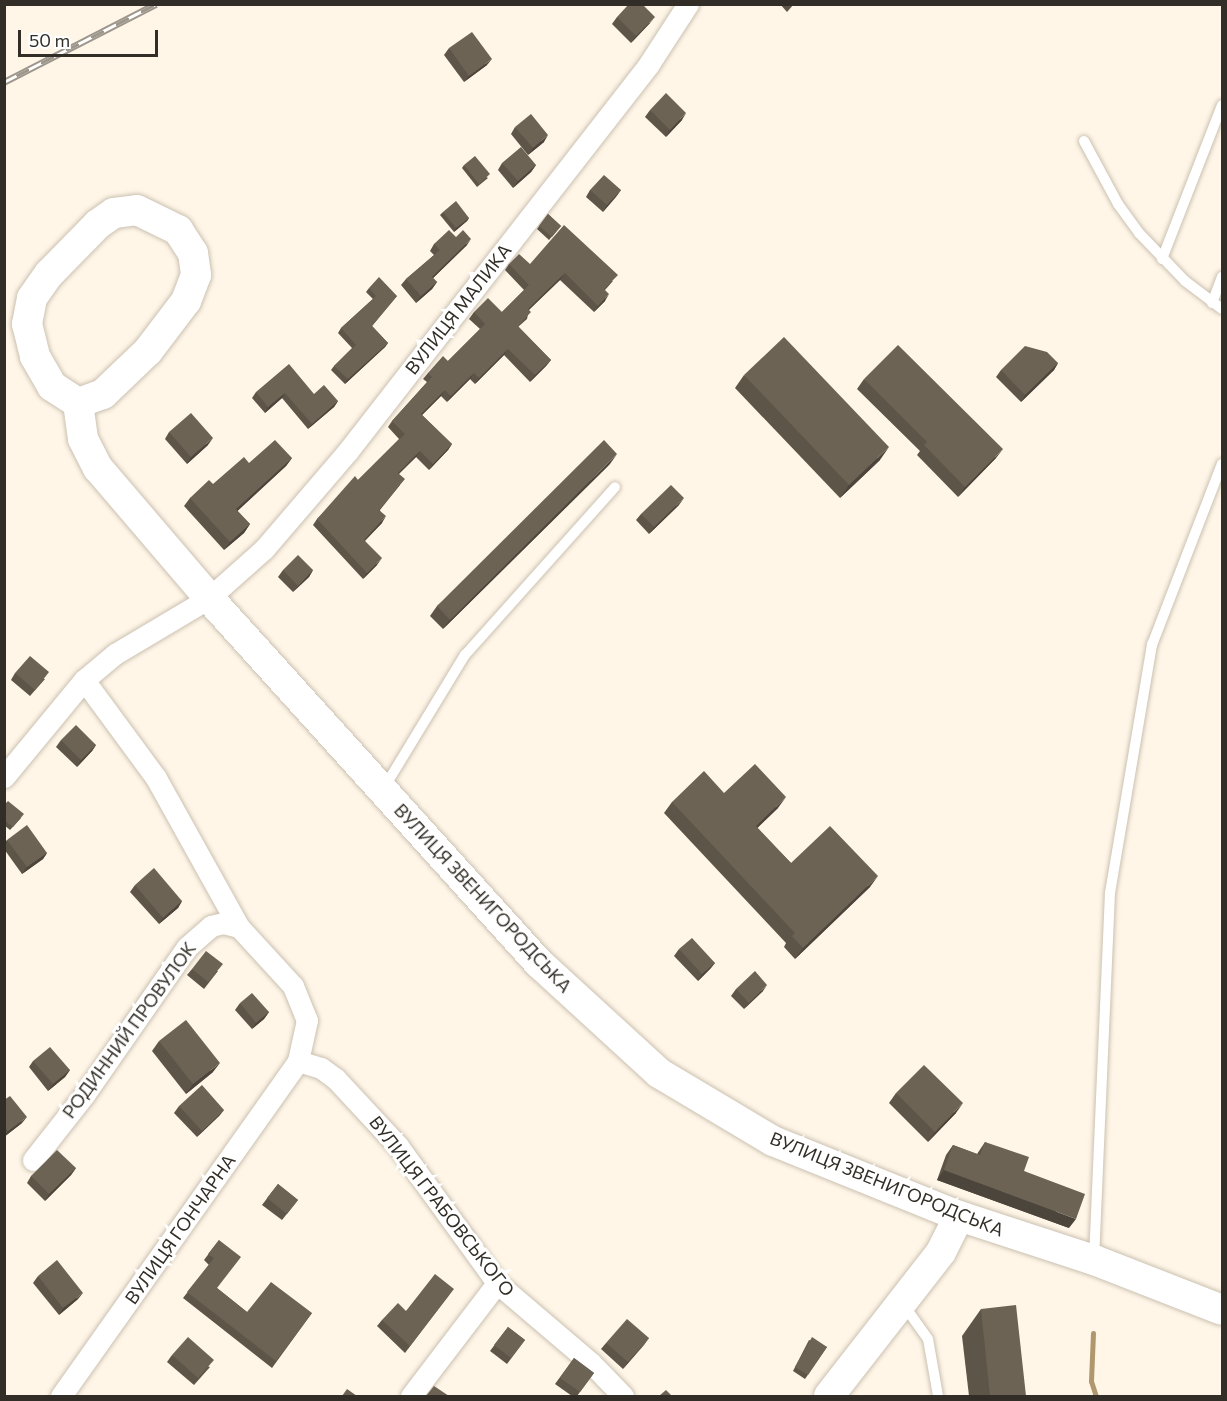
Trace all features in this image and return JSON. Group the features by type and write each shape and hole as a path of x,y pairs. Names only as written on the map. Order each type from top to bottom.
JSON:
{"street":[{"name":"ВУЛИЦЯ МАЛИКА","path":"4,777 84,680 115,654 209,598 264,549 348,451 649,64 688,4"},
{"path":"137,210 157,217 178,230 193,253 196,275 186,301 147,351 103,394 78,403 52,386 35,356 27,324 32,298 57,266 98,224 114,213 137,210"},
{"name":"ВУЛИЦЯ ЗВЕНИГОРОДСЬКА","path":"78,403 83,440 98,468 209,598 540,964 659,1073 773,1141 959,1216 1094,1260 1222,1310"},
{"path":"84,680 156,778 239,927 280,968 299,998 307,1030 298,1061"},
{"name":"РОДИННИЙ ПРОВУЛОК","path":"33,1160 84,1095 187,947 211,927 223,923 239,927"},
{"name":"ВУЛИЦЯ ГРАБОВСЬКОГО","path":"298,1061 321,1068 336,1079 375,1119 445,1207 496,1283 591,1363 623,1396"},
{"name":"ВУЛИЦЯ ГОНЧАРНА","path":"61,1396 298,1061"},
{"path":"840,1391 901,1302 941,1252 959,1216"},
{"path":"411,1396 496,1283"}],"lane":[{"path":"1162,259 1222,105"},
{"path":"1084,141 1118,204 1162,259 1222,309"},
{"path":"1212,303 1222,277"},
{"path":"1094,1260 1110,893 1152,645 1222,464"},
{"path":"383,791 465,655 615,487"},
{"path":"901,1302 918,1320 928,1339 938,1396"}],"building":[{"path":"629,4 642,4 655,17 636,36 617,17"},
{"path":"472,32 492,59 469,76 449,48"},
{"path":"666,93 686,113 670,130 650,110"},
{"path":"531,114 548,135 533,148 515,127"},
{"path":"521,147 536,165 518,181 502,163"},
{"path":"475,156 490,174 479,184 464,165"},
{"path":"604,175 621,190 607,205 590,190"},
{"path":"456,201 469,218 456,228 443,212"},
{"path":"548,214 561,226 552,237 539,226"},
{"path":"564,225 618,275 604,289 609,294 598,306 565,273 528,309 531,312 518,326 551,360 535,375 508,349 479,378 474,373 451,396 445,390 421,414 452,444 433,464 420,451 398,473 405,479 379,510 386,516 364,540 382,558 367,573 317,519 355,476 358,480 405,434 392,421 432,377 428,373 443,356 448,361 485,324 474,312 488,298 502,312 529,285 509,264 519,254 530,264"},
{"path":"449,230 456,237 463,230 471,239 432,277 437,282 421,296 406,279 440,250 434,244"},
{"path":"379,277 397,296 372,326 388,343 348,379 334,366 356,345 341,328 376,296 369,288"},
{"path":"784,337 889,447 849,485 744,375"},
{"path":"898,345 1003,449 965,487 924,445 927,442 864,379"},
{"path":"1025,346 1047,352 1058,363 1025,395 1001,370"},
{"path":"289,364 314,394 324,385 338,401 312,424 285,393 268,407 256,392"},
{"path":"191,413 213,438 191,457 169,432"},
{"path":"275,440 292,458 236,509 250,524 230,542 190,498 209,480 213,484 244,457 249,463"},
{"path":"604,440 617,454 450,620 437,606"},
{"path":"671,485 684,498 654,527 641,514"},
{"path":"298,555 313,570 298,586 283,570"},
{"path":"30,656 49,672 35,690 15,673"},
{"path":"76,725 96,745 81,760 61,740"},
{"path":"755,764 786,797 756,826 791,863 830,826 878,876 803,948 792,936 795,933 672,802 704,771 724,793"},
{"path":"8,801 24,814 13,827 4,820 4,805"},
{"path":"27,825 47,853 27,867 7,840"},
{"path":"154,868 182,901 163,918 135,885"},
{"path":"692,938 715,963 702,974 679,949"},
{"path":"206,951 223,964 208,982 192,969"},
{"path":"755,971 767,985 749,1003 736,989"},
{"path":"252,993 269,1012 256,1023 240,1003"},
{"path":"186,1020 220,1063 193,1084 159,1041"},
{"path":"50,1047 70,1070 53,1084 33,1061"},
{"path":"924,1065 963,1103 935,1132 896,1093"},
{"path":"202,1085 224,1110 202,1131 179,1106"},
{"path":"10,1096 27,1117 8,1131 4,1126 4,1100"},
{"path":"985,1142 1029,1157 1024,1171 1085,1194 1076,1219 944,1170 953,1145 980,1155"},
{"path":"57,1150 76,1168 49,1194 31,1176"},
{"path":"278,1184 298,1200 287,1214 267,1198"},
{"path":"219,1240 241,1257 217,1288 247,1312 271,1282 312,1313 276,1361 187,1292 214,1258 208,1254"},
{"path":"57,1260 83,1293 63,1308 38,1276"},
{"path":"435,1274 454,1289 410,1346 382,1320 398,1303 406,1311"},
{"path":"1016,1305 1026,1396 990,1396 981,1309"},
{"path":"627,1319 649,1338 628,1362 606,1343"},
{"path":"508,1327 525,1340 511,1358 494,1345"},
{"path":"188,1337 214,1360 198,1378 172,1355"},
{"path":"812,1337 827,1347 808,1375 795,1367"},
{"path":"574,1358 594,1373 580,1392 560,1378"},
{"path":"434,1386 449,1396 426,1396"},
{"path":"347,1389 357,1396 342,1396"},
{"path":"666,1390 672,1396 659,1396"}],"waterway":[{"path":"1093,1333 1091,1381 1096,1396"}],"railway":[{"path":"4,82 156,4"}]}
